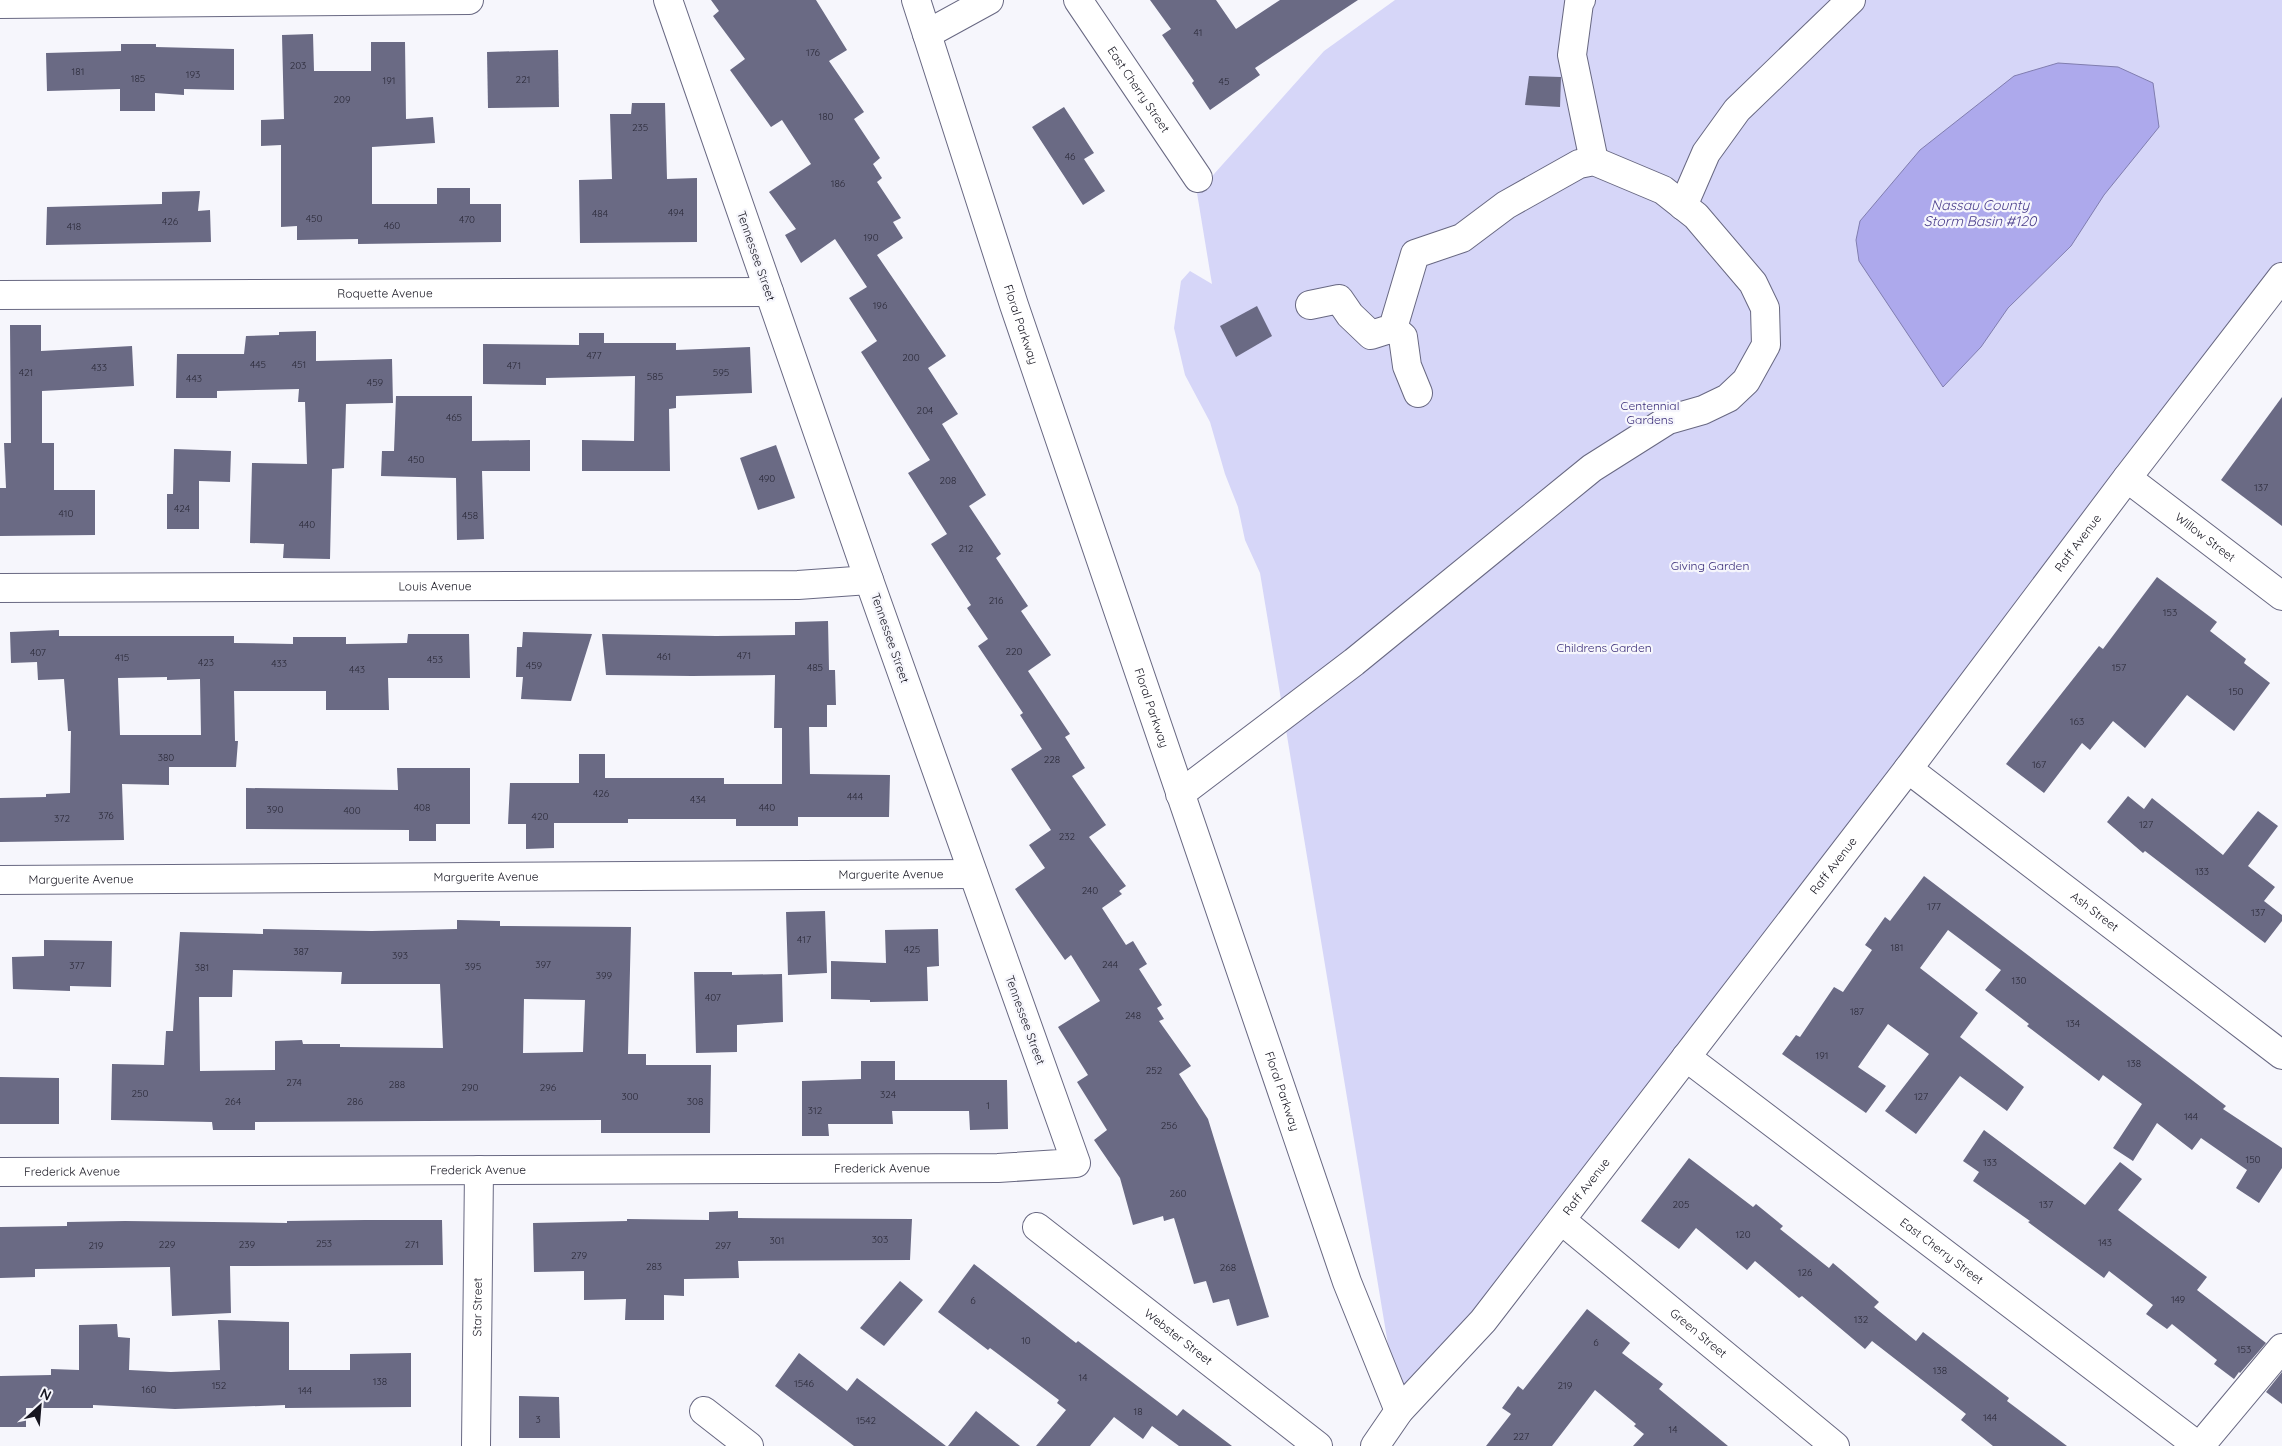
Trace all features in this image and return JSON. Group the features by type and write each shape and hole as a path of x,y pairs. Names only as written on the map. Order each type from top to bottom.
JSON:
{"street":[{"path":"0,4 469,0"},
{"name":"Tennessee Street","path":"668,0 869,580 1076,1162 998,1168 956,1168"},
{"name":"Floral Parkway","path":"916,0 1014,305 1347,1282 1399,1411"},
{"path":"927,34 989,0"},
{"name":"East Cherry Street","path":"1078,0 1198,178"},
{"path":"1581,0 1572,55 1594,161"},
{"path":"1683,206 1706,153 1737,110 1851,0"},
{"path":"1180,794 1369,650 1592,468 1668,420 1703,410 1728,398 1746,381 1766,345 1765,308 1753,283 1696,216 1663,190 1594,161 1580,164 1506,205 1462,238 1415,254 1392,328"},
{"name":"Raff Avenue","path":"1375,1446 1399,1411 1483,1321 1908,769 2127,478 2282,277"},
{"name":"Roquette Avenue","path":"0,295 769,292"},
{"path":"1310,305 1339,299 1350,315 1371,335 1392,328"},
{"path":"1392,328 1403,337 1408,366 1418,393"},
{"name":"Willow Street","path":"2127,478 2282,596"},
{"name":"Louis Avenue","path":"0,588 798,585 869,580"},
{"name":"Ash Street","path":"1908,769 2282,1055"},
{"name":"Marguerite Avenue","path":"0,880 973,874"},
{"name":"East Cherry Street","path":"1686,1057 2199,1446"},
{"name":"Frederick Avenue","path":"0,1172 956,1168"},
{"name":"Star Street","path":"476,1446 479,1170"},
{"name":"Green Street","path":"1561,1220 1835,1446"},
{"name":"Webster Street","path":"1037,1227 1318,1446"},
{"path":"2199,1446 2282,1348"},
{"path":"704,1410 749,1446"}],"green space":[{"name":"Centennial Gardens","path":"1395,0 2282,0 2282,271 1399,1411 1260,573 1245,540 1238,507 1225,474 1210,422 1185,375 1174,328 1181,281 1190,271 1212,284 1197,193 1324,51"}],"water":[{"name":"Nassau County Storm Basin #120","path":"2058,63 2118,67 2153,83 2159,127 2104,195 2071,246 2008,308 1981,347 1943,387 1859,261 1856,240 1860,221 1920,150 2014,76"}],"building":[{"path":"711,0 816,0 847,50 829,61 864,112 854,119 880,158 873,164 882,178 877,182 901,218 893,222 903,238 877,255 946,356 928,368 958,414 942,424 986,495 969,506 1001,554 996,558 1028,606 1021,611 1051,655 1028,671 1070,734 1065,737 1085,768 1072,776 1106,825 1089,837 1126,886 1119,891 1122,894 1102,908 1126,945 1133,941 1147,964 1139,969 1162,1005 1157,1008 1164,1019 1159,1021 1191,1066 1179,1074 1208,1119 1269,1317 1237,1326 1229,1299 1213,1303 1206,1281 1194,1284 1174,1218 1164,1221 1163,1216 1133,1225 1120,1178 1094,1140 1107,1130 1077,1082 1088,1075 1058,1027 1100,1001 1071,955 1065,960 1015,889 1045,868 1029,845 1051,830 1011,769 1042,749 1020,715 1023,713 978,646 988,639 967,608 971,605 931,544 947,534 908,473 930,460 861,352 877,341 849,298 867,287 835,239 801,263 785,235 796,229 769,192 811,164 782,120 771,127 730,70 745,59 713,16 719,11"},
{"path":"1150,0 1216,0 1236,29 1280,0 1358,0 1255,68 1260,75 1210,110 1192,83 1194,81 1162,35 1171,29"},
{"path":"313,34 314,71 371,71 371,42 405,42 406,119 433,117 435,143 372,147 372,204 437,204 437,188 470,188 470,204 501,204 501,242 358,244 358,239 297,240 297,226 281,227 281,145 261,146 261,120 284,119 282,35"},
{"path":"121,44 156,44 156,47 234,49 234,90 184,89 184,95 155,93 155,111 120,111 120,89 47,91 46,53 121,51"},
{"path":"558,50 559,107 488,108 487,52"},
{"path":"1529,76 1561,77 1560,107 1525,105"},
{"path":"632,103 665,103 667,179 697,178 697,242 580,243 579,180 612,179 610,114 631,114"},
{"path":"1064,107 1094,153 1084,159 1105,191 1083,205 1032,127"},
{"path":"200,191 198,211 210,210 211,242 46,245 47,207 162,204 162,192"},
{"path":"1257,306 1272,336 1236,357 1220,326"},
{"path":"10,325 41,325 41,351 132,346 134,386 42,391 42,443 54,443 54,490 95,490 95,535 0,536 0,488 6,488 4,443 11,443"},
{"path":"316,331 316,361 392,359 393,403 346,404 344,468 332,469 330,559 283,558 284,544 250,543 252,463 307,464 305,402 298,402 299,389 217,391 217,398 176,398 177,354 244,354 246,336 279,335 279,332"},
{"path":"579,333 604,333 604,343 676,343 676,350 750,347 752,393 676,396 676,408 669,409 670,471 582,471 582,440 634,441 635,376 546,378 546,385 483,384 483,344 579,345"},
{"path":"396,396 472,396 472,441 530,440 530,471 482,471 484,539 457,540 456,478 381,476 382,451 394,451"},
{"path":"2282,397 2282,526 2221,480"},
{"path":"776,445 795,498 758,510 740,458"},
{"path":"174,449 231,451 230,482 199,481 199,529 167,529 167,494 173,494"},
{"path":"2157,577 2217,622 2210,631 2246,659 2244,663 2270,683 2234,731 2187,695 2145,748 2113,721 2090,750 2082,743 2044,793 2006,764 2099,646 2103,649"},
{"path":"828,621 829,670 835,670 836,705 827,705 827,727 809,727 810,774 890,775 889,817 798,817 798,826 736,826 736,819 628,819 628,823 554,823 554,848 526,849 526,824 508,824 510,783 579,783 579,754 605,754 605,778 724,778 724,784 782,784 782,728 774,728 775,675 606,675 602,634 795,635 795,622"},
{"path":"59,630 59,636 234,636 234,643 293,644 293,637 346,637 346,644 407,643 408,634 469,634 470,678 388,678 389,710 326,710 326,691 234,691 235,741 238,741 236,767 169,767 169,785 122,784 124,840 0,842 0,798 46,797 46,794 70,793 71,731 68,731 64,679 38,680 37,662 11,663 10,632","holes":["167,677 167,680 200,679 201,735 120,735 118,678"]},
{"path":"523,632 592,634 571,701 521,699 523,677 516,677 517,647 522,647"},
{"path":"397,768 470,768 470,824 436,824 436,841 409,841 409,830 246,829 246,788 398,790"},
{"path":"2128,796 2144,809 2152,798 2223,855 2258,811 2278,826 2248,866 2275,887 2264,901 2282,915 2282,921 2265,943 2145,851 2143,853 2107,822"},
{"path":"1924,876 2226,1106 2223,1109 2282,1148 2282,1168 2259,1203 2236,1188 2247,1170 2201,1138 2192,1150 2157,1123 2133,1161 2113,1148 2142,1104 2103,1075 2099,1081 2027,1026 2029,1024 1985,990 2001,970 1948,930 1920,968 1978,1013 1960,1037 2024,1087 2007,1111 1960,1076 1916,1134 1885,1111 1929,1054 1888,1024 1858,1067 1886,1086 1866,1113 1782,1054 1796,1035 1800,1037 1834,987 1843,992 1872,950 1865,945 1885,917 1890,921"},
{"path":"825,911 827,973 788,975 786,912"},
{"path":"457,920 500,921 500,926 631,927 628,1054 646,1054 646,1065 711,1065 710,1133 601,1133 601,1120 255,1122 255,1130 213,1130 212,1122 111,1120 112,1064 164,1065 166,1031 173,1031 180,932 263,934 263,929 372,931 457,929","holes":["233,970 342,972 341,984 440,984 443,1048 340,1047 340,1044 303,1044 302,1040 275,1041 275,1070 200,1071 199,997 232,997","524,999 585,1000 583,1052 523,1053"]},
{"path":"938,929 939,966 927,967 928,1001 870,1002 870,1000 831,999 831,961 886,963 885,930"},
{"path":"44,940 112,941 111,987 70,986 70,991 13,989 12,957 44,956"},
{"path":"694,972 732,972 732,975 782,974 783,1022 737,1025 737,1052 696,1053"},
{"path":"861,1061 895,1061 895,1080 1007,1080 1008,1129 970,1130 969,1111 892,1111 893,1124 828,1124 829,1136 802,1136 802,1081 861,1079"},
{"path":"0,1077 59,1078 59,1124 0,1124"},
{"path":"1984,1130 2085,1205 2120,1162 2142,1179 2118,1210 2207,1277 2197,1290 2266,1343 2234,1379 2214,1364 2217,1360 2172,1324 2167,1329 2146,1314 2153,1305 2109,1271 2104,1278 2028,1222 2030,1221 1973,1181 1979,1172 1963,1161"},
{"path":"1689,1158 1753,1207 1756,1204 1783,1226 1780,1229 1829,1268 1833,1263 1879,1302 1874,1307 1916,1341 1923,1332 2009,1398 2007,1401 2067,1446 1993,1446 1961,1420 1966,1414 1872,1341 1865,1349 1802,1296 1799,1298 1755,1261 1747,1270 1696,1228 1679,1249 1641,1221"},
{"path":"738,1211 738,1218 912,1219 910,1260 738,1261 739,1278 684,1279 684,1296 664,1295 664,1320 625,1320 626,1299 584,1300 584,1271 534,1272 533,1223 627,1221 627,1219 709,1220 709,1212"},
{"path":"442,1220 443,1265 230,1266 231,1313 172,1316 170,1267 35,1269 35,1277 0,1278 0,1227 67,1226 67,1222 287,1223 287,1221"},
{"path":"974,1264 1076,1343 1078,1341 1177,1416 1183,1409 1232,1446 1179,1446 1152,1426 1143,1439 1114,1417 1090,1446 1036,1446 1066,1410 1057,1403 1059,1400 938,1312"},
{"path":"900,1281 923,1300 884,1346 860,1328"},
{"path":"1587,1309 1630,1343 1622,1353 1663,1384 1659,1389 1728,1446 1633,1446 1644,1434 1634,1426 1636,1424 1595,1390 1552,1446 1486,1446 1511,1414 1502,1408 1518,1386 1523,1390"},
{"path":"218,1320 289,1322 289,1370 350,1370 350,1354 411,1353 411,1407 285,1408 285,1405 175,1409 93,1405 93,1408 26,1408 26,1427 0,1427 0,1376 51,1375 51,1369 79,1370 79,1325 117,1324 118,1337 130,1338 129,1370 171,1372 220,1370"},
{"path":"799,1353 847,1391 857,1378 946,1446 854,1446 775,1386"},
{"path":"2282,1372 2282,1404 2266,1392"},
{"path":"519,1396 559,1397 560,1438 519,1438"},
{"path":"976,1411 1020,1446 948,1446"}],"park label":[{"name":"Giving Garden","path":"1710,566"},
{"name":"Childrens Garden","path":"1604,648"}]}
